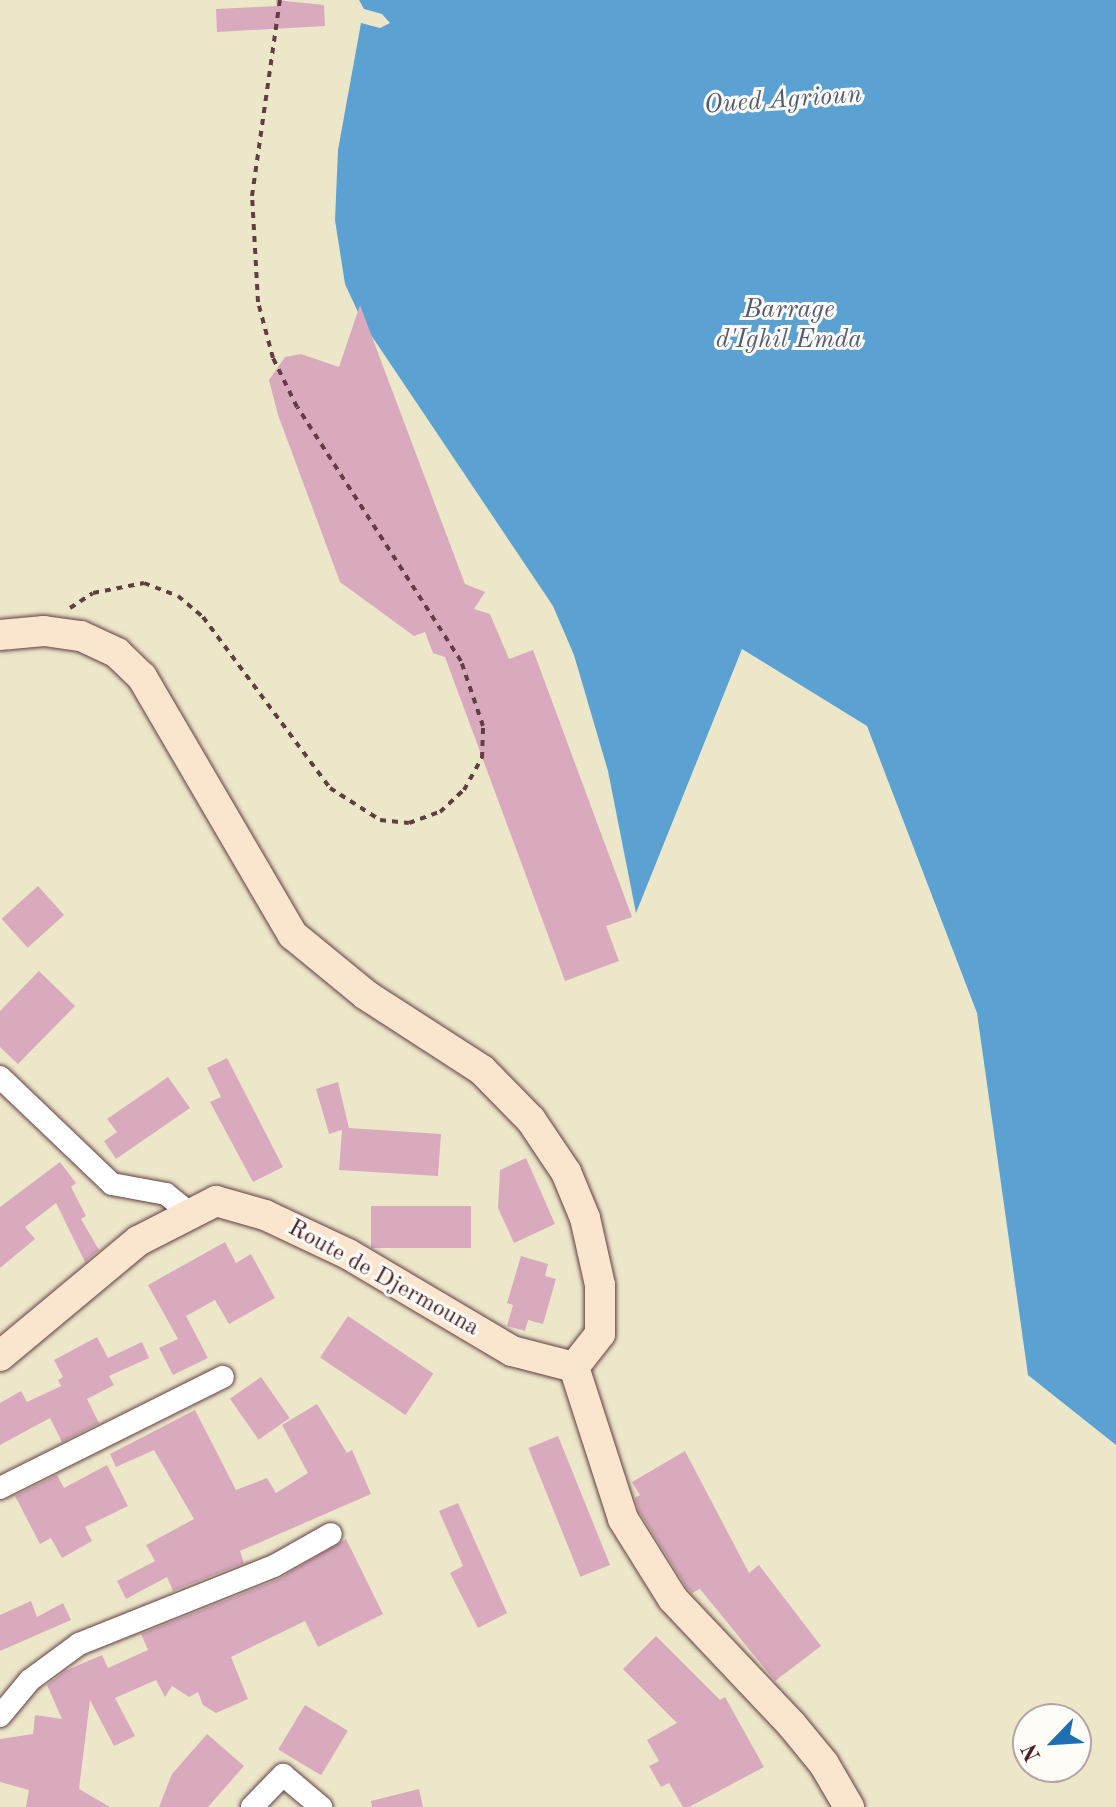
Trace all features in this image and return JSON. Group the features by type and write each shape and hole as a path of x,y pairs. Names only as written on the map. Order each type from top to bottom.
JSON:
{"main road":[{"path":"0,635 44,631 93,641 117,653 142,677 293,935 366,995 482,1070 531,1120 566,1172 585,1218 600,1285 600,1334 574,1367 606,1478 646,1560 673,1599 824,1764 849,1807"},
{"name":"Route de Djermouna","path":"0,1356 138,1241 216,1201 265,1215 348,1254 512,1351 574,1367"}],"street":[{"path":"0,1077 112,1184 166,1194 191,1214"},
{"path":"0,1488 223,1377"},
{"path":"0,1716 30,1680 79,1644 274,1566 331,1534"},
{"path":"252,1807 283,1775 321,1807"}],"path":[{"path":"44,631 93,593 114,587 144,583 178,596 203,617 330,788 380,820 409,823 440,812 464,790 482,758 483,726 461,661 297,407 273,358 258,302 252,196 280,0"}],"water":[{"name":"Barrage d'Ighil Emda","path":"359,0 1116,0 1116,1445 1028,1375 977,1013 867,726 742,649 636,913 608,771 574,655 553,606 363,323 345,284 335,220 338,150 361,23 380,28 390,23 382,14 364,9"}],"building":[{"path":"276,0 324,5 325,26 217,32 216,9 277,6"},
{"path":"360,305 465,584 485,592 474,609 490,614 509,659 533,650 632,917 606,926 619,961 565,981 445,657 433,653 425,632 414,636 340,582 278,415 269,380 285,357 301,354 339,367"},
{"path":"38,886 64,915 28,948 2,919"},
{"path":"39,971 75,1006 18,1064 0,1047 0,1011"},
{"path":"227,1058 283,1167 253,1182 210,1102 221,1097 207,1068"},
{"path":"168,1077 190,1108 116,1159 104,1141 117,1132 107,1119"},
{"path":"338,1082 349,1128 441,1134 438,1176 339,1170 342,1130 329,1134 316,1089"},
{"path":"526,1158 555,1224 514,1243 498,1208 500,1170"},
{"path":"60,1162 76,1183 71,1187 86,1216 81,1219 99,1250 85,1262 56,1203 25,1227 35,1239 0,1268 0,1207"},
{"path":"371,1206 471,1206 471,1248 371,1248"},
{"path":"225,1242 236,1263 251,1254 275,1298 229,1324 215,1300 186,1316 208,1358 173,1375 159,1348 178,1339 148,1285"},
{"path":"521,1256 548,1264 545,1276 556,1279 543,1324 528,1320 525,1331 507,1326 513,1305 507,1303"},
{"path":"348,1316 433,1374 405,1415 320,1357"},
{"path":"97,1337 108,1358 142,1342 149,1358 109,1376 114,1385 87,1399 99,1423 62,1442 50,1418 0,1445 0,1403 21,1391 27,1402 61,1386 58,1380 63,1377 54,1360"},
{"path":"261,1377 290,1418 259,1440 230,1399"},
{"path":"317,1404 347,1453 352,1450 371,1494 240,1551 244,1563 173,1591 167,1577 126,1599 117,1581 155,1561 146,1545 194,1519 154,1450 116,1467 110,1454 195,1410 236,1490 267,1478 276,1493 308,1473 282,1425"},
{"path":"558,1436 610,1565 580,1577 528,1448"},
{"path":"685,1451 749,1573 759,1565 821,1646 775,1681 700,1589 692,1593 687,1588 639,1511 635,1498 640,1495 632,1482"},
{"path":"107,1465 128,1506 85,1527 92,1541 62,1558 51,1538 40,1544 15,1496 57,1475 64,1488"},
{"path":"458,1503 507,1613 478,1628 450,1573 463,1566 439,1511"},
{"path":"346,1539 383,1614 318,1647 305,1621 231,1657 248,1699 216,1713 203,1705 198,1692 189,1697 172,1686 165,1697 156,1680 115,1698 135,1736 114,1746 90,1700 79,1789 110,1807 26,1807 29,1790 0,1782 0,1739 33,1734 35,1715 62,1719 47,1685 65,1671 102,1655 108,1668 148,1650 141,1634 279,1579"},
{"path":"31,1601 37,1617 63,1603 71,1620 0,1651 0,1615"},
{"path":"656,1636 720,1700 725,1697 764,1767 689,1807 683,1807 669,1783 661,1787 649,1766 659,1761 647,1740 677,1723 623,1669"},
{"path":"305,1705 348,1731 321,1775 278,1750"},
{"path":"207,1734 244,1766 208,1807 159,1807 172,1774"},
{"path":"419,1789 423,1807 372,1807 371,1801"}],"water label":[{"name":"Oued Agrioun","path":"783,101"}]}
